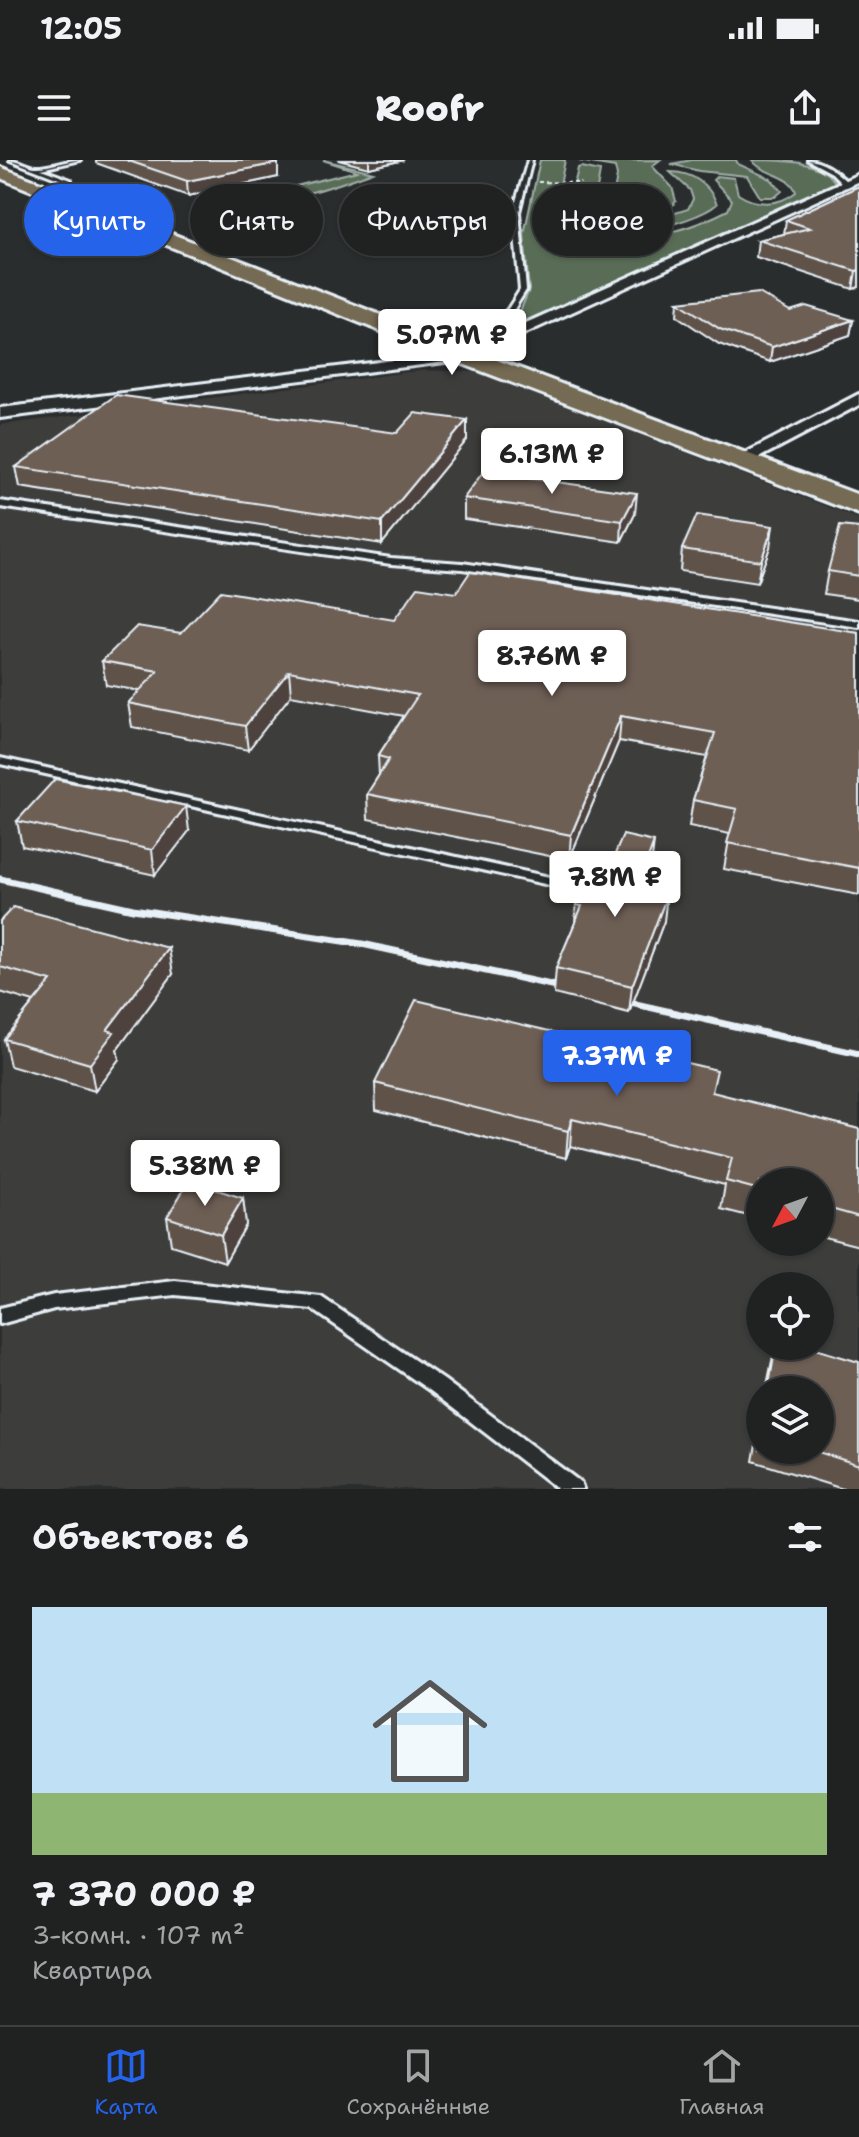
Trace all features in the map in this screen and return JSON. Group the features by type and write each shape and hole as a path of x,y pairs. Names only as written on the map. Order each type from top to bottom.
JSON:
{"main road":[{"path":"0,172 464,356 859,505"}],"street":[{"path":"0,413 464,356 852,180"},
{"path":"741,460 859,399"}],"lane":[{"path":"12,160 69,181"},
{"path":"35,168 78,160"},
{"path":"464,356 511,310 523,290 516,212 530,160"},
{"path":"810,160 852,180"},
{"path":"0,504 391,561 462,566 859,624"},
{"path":"0,761 554,882"},
{"path":"0,1316 54,1302 175,1288 315,1302 438,1386 573,1489"}],"path":[{"path":"551,182 581,183"}],"shaded area":[{"path":"424,370 477,372 859,519 859,1489 0,1489 0,425"}],"green space":[{"path":"323,160 373,172 323,189 323,184 304,184 357,171"},
{"path":"540,160 565,160 560,184 535,184"},
{"path":"660,160 652,166 669,184 616,184 615,167 579,161"},
{"path":"692,160 736,160 738,164 771,179 782,191 775,197 760,197 747,176 699,171 671,164"},
{"path":"752,160 787,161 811,166 830,176 836,184 673,256 673,231 728,210 732,200 713,180 717,176 734,178 738,194 760,202 775,202 796,192 783,178 762,169"},
{"path":"578,168 600,171 598,184 574,184"},
{"path":"670,172 699,180 717,204 673,223 673,214 688,209 693,199 690,190"},
{"path":"532,197 532,256 672,256 495,334 494,330 519,314 529,290 524,234"}],"building":[{"path":"126,160 267,160 278,163 187,181"},
{"path":"859,186 859,270 758,240 810,228 786,220"},
{"path":"759,293 790,311 806,306 853,320 772,347 720,329 678,302"},
{"path":"116,395 397,433 415,413 467,420 382,522 16,467"},
{"path":"483,472 637,493 622,521 464,498"},
{"path":"697,515 773,526 761,561 682,549"},
{"path":"840,526 859,528 859,576 828,571"},
{"path":"470,572 859,633 859,868 727,843 737,809 693,800 715,733 621,716 571,835 367,794 389,759 378,756 418,695 289,671 245,726 128,703 158,671 102,661 137,626 181,633 221,591 394,620 418,587 456,593"},
{"path":"55,779 186,806 152,850 17,821"},
{"path":"623,835 654,842 637,888 667,895 632,986 556,968 582,906 576,905 589,877 604,880"},
{"path":"13,907 169,948 107,1030 114,1032 90,1064 4,1039 51,981 0,967 0,921"},
{"path":"416,1000 717,1070 712,1092 859,1129 859,1217 834,1210 834,1168 746,1168 746,1186 726,1181 732,1158 572,1119 568,1131 375,1083"},
{"path":"189,1181 243,1198 221,1235 167,1217"},
{"path":"834,1355 859,1362 859,1465 834,1457 834,1376 771,1376 773,1360 834,1360"}],"railway":[{"path":"0,879 133,909 362,944 574,990"},
{"path":"613,999 859,1054"}]}
